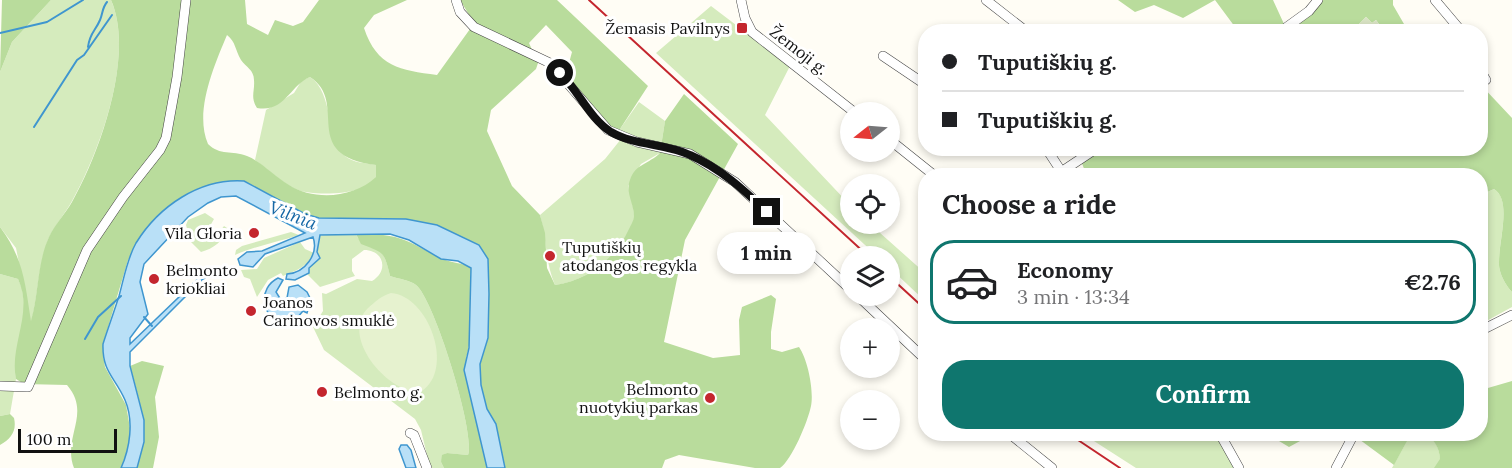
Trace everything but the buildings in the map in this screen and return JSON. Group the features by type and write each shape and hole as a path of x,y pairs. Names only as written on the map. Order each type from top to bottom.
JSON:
{"street":[{"path":"0,386 28,387 87,250 123,197 160,150 166,138 177,77 186,0"},
{"path":"456,0 460,12 474,27 550,63 608,130 637,142 690,154 735,182 840,280"},
{"name":"Žemoji g.","path":"741,0 745,18 752,32 841,102"},
{"path":"987,0 1017,24"},
{"path":"1291,24 1310,11 1318,0"},
{"path":"1435,0 1455,24"},
{"path":"883,57 918,80"},
{"path":"900,148 925,168"},
{"path":"1066,168 1085,156"},
{"path":"869,306 918,352"},
{"path":"1488,327 1512,315"},
{"path":"410,434 414,435 419,443 427,468"},
{"path":"1019,441 1052,468"},
{"path":"1224,441 1239,468"},
{"path":"1336,468 1350,441"}],"green space":[{"path":"2,0 51,0 12,42 0,72"},
{"path":"51,0 111,0 117,22 119,48 117,75 103,130 83,180 48,240 42,260 31,324 16,248 0,227 0,72 12,42"},
{"path":"111,0 245,0 247,24 268,35 275,20 293,26 303,22 319,0 407,0 374,15 364,28 369,41 383,59 392,64 412,71 437,75 470,29 471,18 460,0 557,0 648,86 620,129 615,130 596,114 566,74 572,52 546,25 529,43 538,63 536,69 491,110 487,131 512,186 540,215 545,233 547,268 555,285 567,283 589,273 608,258 623,240 634,218 629,194 632,175 639,167 660,153 665,121 684,94 738,144 685,240 664,342 713,358 740,355 739,320 742,307 771,295 776,299 771,349 782,352 799,347 808,367 812,392 807,421 785,464 780,468 755,468 679,455 665,460 662,468 505,468 496,424 487,409 481,385 480,364 488,338 488,259 406,219 319,218 305,214 244,181 171,205 146,230 128,260 103,344 103,354 105,367 126,405 130,428 129,446 121,468 74,468 71,446 77,406 67,385 24,384 16,379 16,354 23,317 22,292 18,279 0,274 0,227 19,261 31,321 45,247 51,232 72,202 83,181 103,131 117,75 119,47 117,22","holes":["227,35 241,60 253,74 253,97 257,108 266,108 281,102 310,77 321,88 326,100 331,140 338,151 352,159 376,165 376,177 367,184 345,193 334,195 310,193 289,185 263,165 242,154 217,150 208,144 203,118 207,89"]},
{"path":"1118,0 1215,0 1183,18 1154,5 1135,12"},
{"path":"1215,0 1273,0 1284,24 1233,24"},
{"path":"1314,0 1393,0 1393,5 1404,24 1379,24 1376,20 1372,23 1366,17 1359,24 1284,24 1310,6"},
{"path":"711,6 790,66 765,115 840,194 840,222 656,53"},
{"path":"1366,17 1372,23 1376,20 1379,24 1359,24"},
{"path":"310,77 318,84 323,94 339,149 352,160 376,165 377,175 371,183 348,192 307,192 281,181 255,160 266,110 294,93 302,80"},
{"path":"1488,92 1512,118 1512,292 1502,278 1499,266 1503,221 1502,202 1494,189 1488,192 1488,168 1084,168 1081,161 1089,156 1488,156"},
{"path":"639,102 665,121 660,153 641,164 628,186 634,215 630,231 615,254 593,271 580,278 555,285 549,268 540,215 605,159 625,134 615,130 620,129"},
{"path":"1494,189 1502,202 1503,221 1499,266 1502,278 1512,292 1512,307 1488,320 1488,192"},
{"path":"205,213 214,219 210,226 213,232 221,230 224,226 227,228 218,243 201,252 191,242 186,225 188,220"},
{"path":"291,232 299,235 235,255 236,250 242,246"},
{"path":"356,234 360,241 378,249 385,258 390,276 416,285 424,295 452,367 469,442 468,455 446,453 441,462 444,468 430,468 421,430 415,419 324,350 313,327 323,311 322,293 326,294 357,279 372,281 381,272 380,257 376,253 364,250 352,259 352,271 355,276 320,287 308,275 309,268 318,259 318,236"},
{"path":"356,234 400,238 444,260 471,268 471,325 466,358 487,468 444,468 441,462 442,455 447,453 468,455 469,442 452,367 433,315 424,295 416,285 390,276 382,254 361,244"},
{"path":"853,234 881,234 895,246 866,246"},
{"path":"300,242 305,249 314,253 311,258 297,270 283,276 281,273 268,280 257,297 250,279 244,277 241,270 257,269 264,258"},
{"path":"900,251 918,267 918,294 900,277"},
{"path":"0,274 18,279 22,288 25,313 15,362 16,379 10,414 0,416"},
{"path":"391,293 405,297 417,306 433,335 437,351 436,367 432,381 422,391 410,391 384,376 364,349 360,335 361,320 368,308 381,297"},
{"path":"142,361 164,366 155,397 159,437 153,468 137,468 143,428 130,366"},
{"path":"1512,381 1512,468 1434,468 1440,459 1438,448 1433,441 1488,441 1488,388"},
{"path":"10,414 14,418 14,431 0,445 0,416"},
{"path":"1094,441 1219,441 1234,468 1136,468"},
{"path":"1279,441 1300,441 1289,447"},
{"path":"1361,441 1407,441 1394,465"},
{"path":"1407,441 1434,441 1440,458 1468,441 1487,441 1512,468 1392,468"}],"water":[{"name":"Vilnia","path":"244,181 305,214 319,218 406,219 437,225 479,245 488,259 489,294 488,338 480,364 481,385 487,409 496,424 505,468 487,468 464,370 469,348 471,268 458,261 441,259 409,240 390,234 320,235 317,252 320,258 309,268 309,273 295,280 286,279 287,274 300,270 309,262 314,250 313,237 265,254 253,267 240,265 238,259 247,252 262,251 305,233 236,196 221,197 188,217 144,264 140,282 148,314 130,338 130,344 202,275 224,266 225,270 203,279 130,352 130,366 144,420 144,442 137,468 121,468 129,443 128,408 107,368 103,344 133,249 156,217 182,197 212,184"},
{"path":"278,278 283,280 276,292 281,300 287,298 289,287 298,285 307,292 311,300 307,313 303,311 297,318 283,318 282,321 269,314 264,302 265,295 267,288"},
{"path":"401,445 407,445 411,450 416,468 406,468 399,449"}],"waterway":[{"path":"0,33 47,22 83,0"},
{"path":"88,47 107,2"},
{"path":"34,127 77,60 84,55 112,15"},
{"path":"85,339 98,317 121,296"},
{"path":"144,317 152,326"}],"railway":[{"path":"589,0 857,246"},
{"path":"900,286 918,303"},
{"path":"1080,441 1120,468"}],"place":[{"name":"Žemasis Pavilnys","path":"742,28"},
{"name":"Vila Gloria","path":"254,233"},
{"name":"Tuputiškių atodangos regykla","path":"550,256"},
{"name":"Belmonto kriokliai","path":"154,279"},
{"name":"Joanos Carinovos smuklė","path":"251,311"},
{"name":"Belmonto g.","path":"322,392"},
{"name":"Belmonto nuotykių parkas","path":"710,398"}],"route":[{"path":"560,73 589,111 608,130 637,142 690,154 735,182 767,212"}]}
